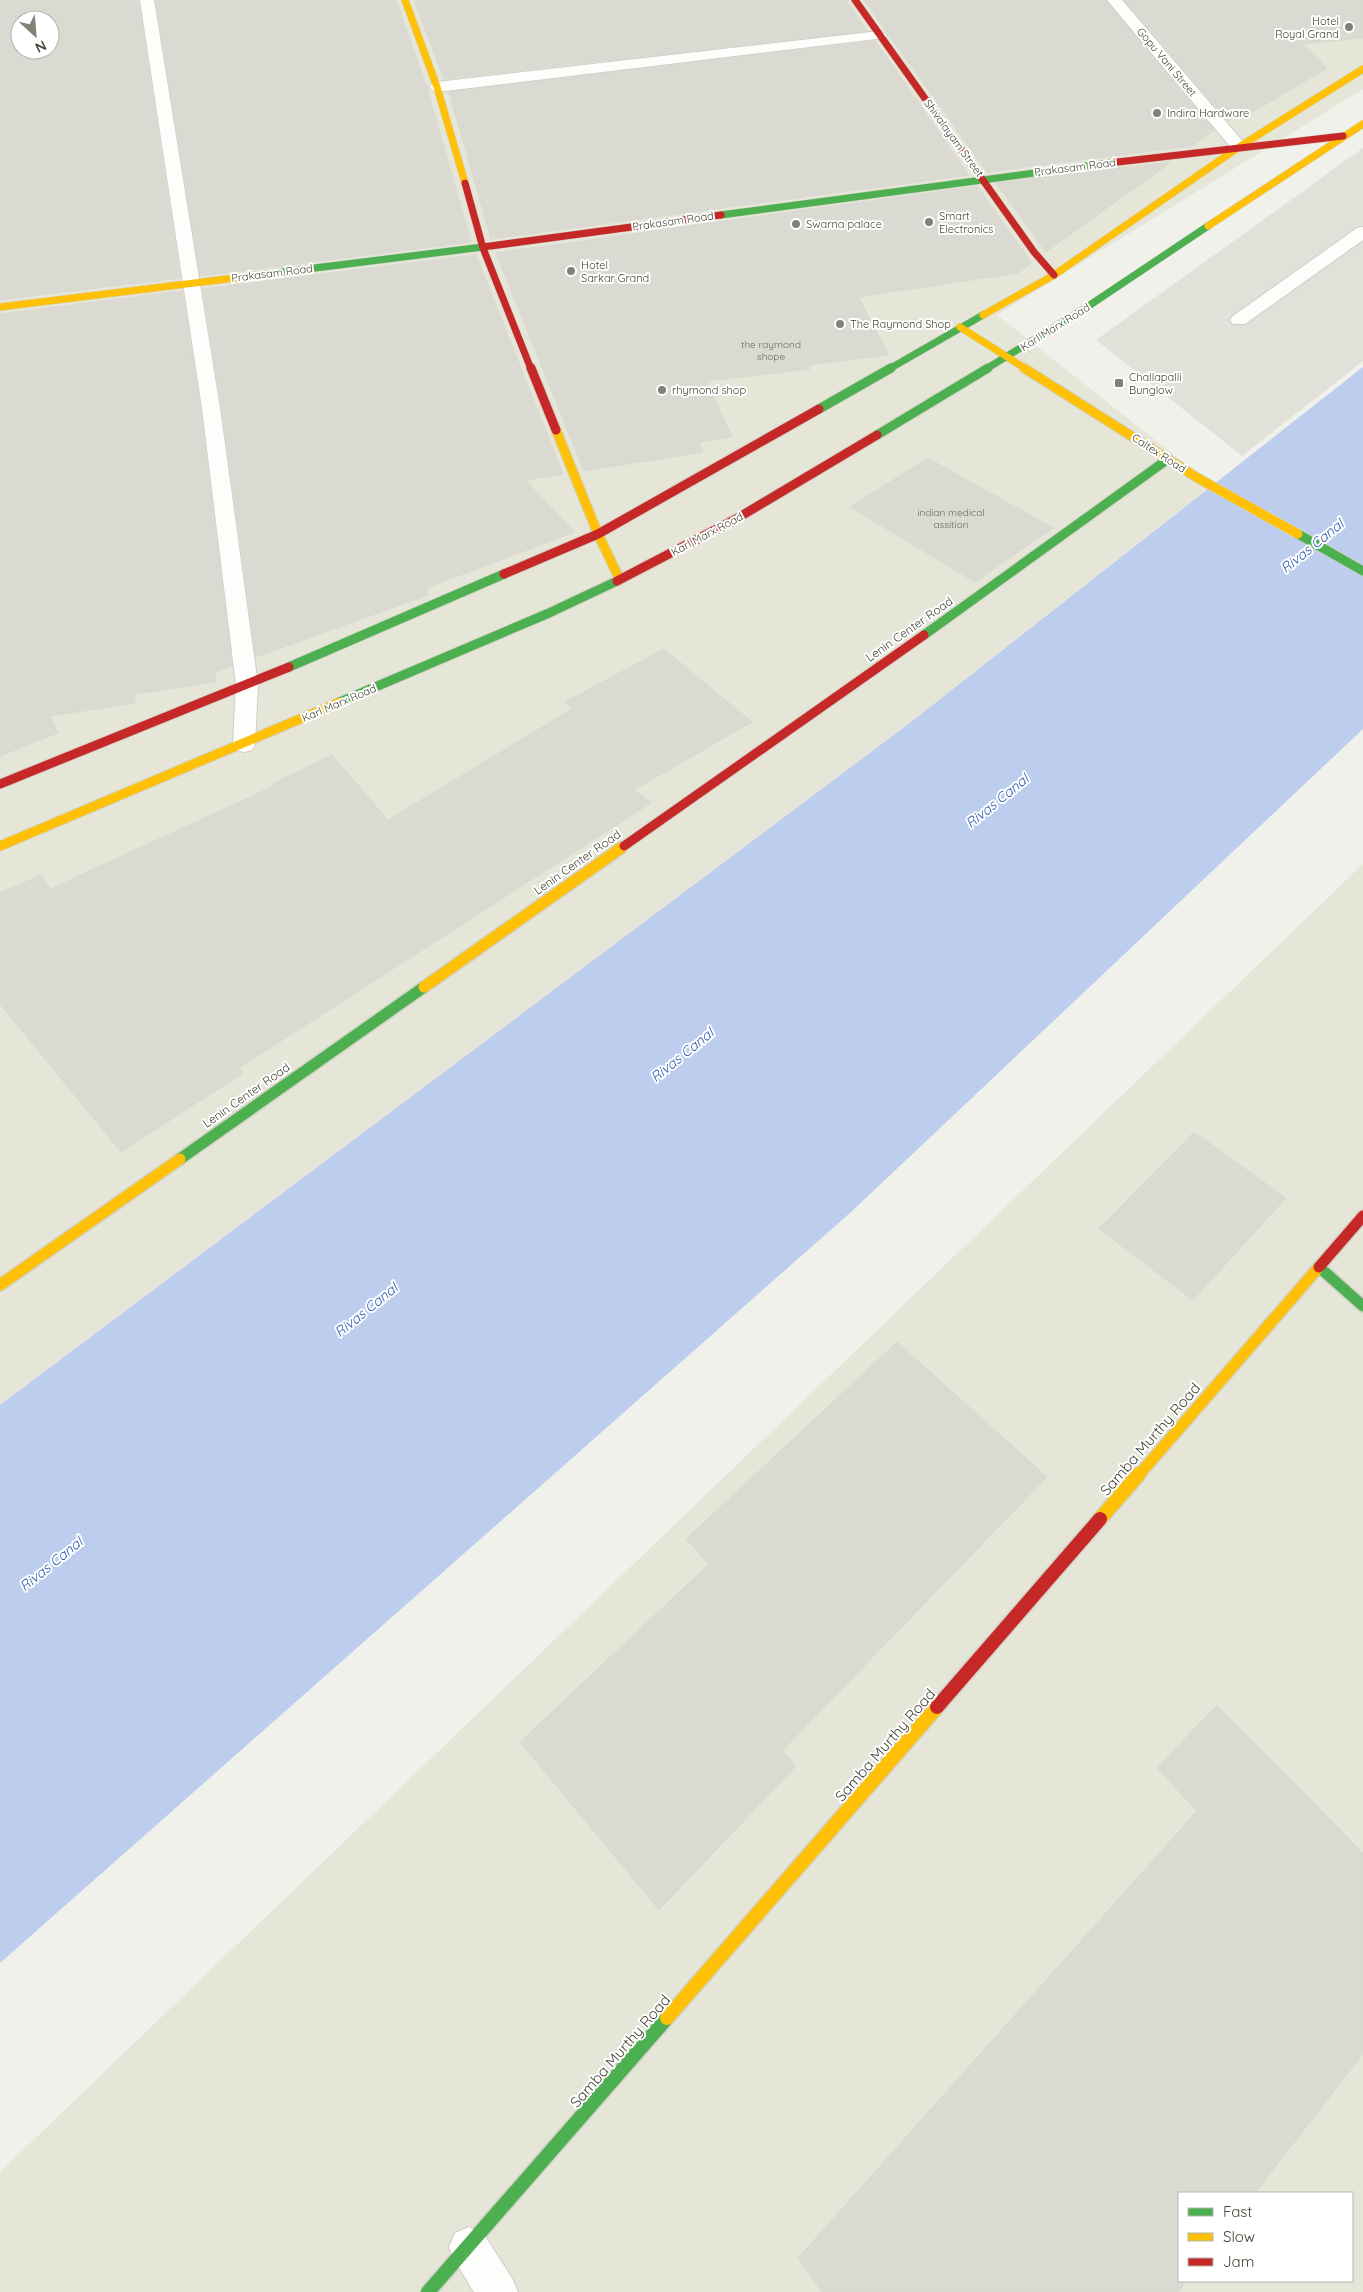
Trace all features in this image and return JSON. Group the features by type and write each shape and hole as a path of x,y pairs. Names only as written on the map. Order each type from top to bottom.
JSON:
{"street":[{"path":"147,0 211,408 247,685 244,744"},
{"path":"405,0 436,87 483,248 598,534 620,580"},
{"name":"Shivalayam Street","path":"855,0 1034,252 1054,275"},
{"name":"Gopu Vani Street","path":"1114,0 1239,147"},
{"path":"436,87 880,35"},
{"path":"0,784 247,685 598,534 1054,275 1239,147 1363,69"},
{"name":"Karl Marx Road","path":"0,846 549,614 620,580 736,519 1081,312 1363,124"},
{"name":"Prakasam Road","path":"0,307 190,282 483,248 983,179 1239,147 1347,136"},
{"path":"1239,320 1363,232"},
{"name":"Caltex Road","path":"960,328 1008,356 1196,477 1363,570"},
{"name":"Lenin Center Road","path":"0,1285 1023,566 1168,459"},
{"name":"Samba Murthy Road","path":"428,2292 470,2247 1363,1216"},
{"path":"1319,1267 1363,1306"},
{"path":"470,2247 498,2292"}],"shaded area":[{"path":"0,0 1363,0 1363,89 997,315 1212,485 911,722 0,1405"},
{"path":"1363,148 1363,361 1242,456 1096,340"},
{"path":"1363,864 1363,2292 0,2292 0,2172"}],"water":[{"name":"Rivas Canal","path":"1363,367 1363,729 851,1212 0,1963 0,1405 911,722"}],"building":[{"path":"0,0 138,0 180,278 0,300"},
{"path":"156,0 396,0 427,88 471,242 200,276"},
{"path":"414,0 846,0 867,31 444,79"},
{"path":"864,0 1105,0 1214,130 1192,146 987,172"},
{"path":"1124,0 1363,0 1363,38 1302,44 1327,68 1248,115 1242,110 1228,121"},
{"path":"875,41 969,175 491,239 449,92"},
{"path":"1171,162 1046,252 996,183"},
{"path":"977,186 1032,263 1018,273 858,297 889,355 808,365 810,369 706,381 732,437 699,442 703,452 584,471 496,253"},
{"path":"476,255 563,474 525,480 575,532 426,588 428,595 256,657 222,408 203,289"},
{"path":"182,291 200,408 232,666 215,672 215,682 135,694 135,703 50,716 58,733 0,756 0,314"},
{"path":"928,458 1053,528 975,582 850,507"},
{"path":"664,649 752,722 634,790 651,803 239,1068 243,1073 121,1152 0,1004 0,893 41,875 50,889 274,786 272,784 332,755 388,820 572,709 565,702"},
{"path":"1194,1132 1286,1198 1193,1300 1099,1229"},
{"path":"897,1342 1047,1477 782,1751 796,1766 659,1910 520,1742 709,1564 686,1539"},
{"path":"1217,1705 1363,1853 1363,2054 1256,2192 1178,2192 1178,2282 1186,2282 1178,2292 822,2292 798,2258 1197,1811 1157,1768"}],"traffic: fast":[{"path":"721,215 1109,163"},
{"path":"877,435 1081,311 1208,226"},
{"path":"243,277 483,247"},
{"path":"819,409 983,315"},
{"path":"924,635 1039,554 1168,459"},
{"path":"1298,534 1363,571"},
{"path":"289,667 504,574"},
{"path":"340,702 549,613 617,581"},
{"path":"180,1159 424,987"},
{"path":"1319,1267 1363,1306"},
{"path":"428,2292 667,2018"}],"traffic: slow":[{"path":"405,0 437,87 465,183"},
{"path":"983,315 1054,275 1239,147 1363,69"},
{"path":"1208,226 1363,124"},
{"path":"0,307 243,277"},
{"path":"960,327 1196,477 1298,534"},
{"path":"556,430 598,534 620,580"},
{"path":"0,846 340,702"},
{"path":"424,987 624,846"},
{"path":"0,1285 180,1159"},
{"path":"1100,1519 1319,1267"},
{"path":"667,2018 937,1707"}],"traffic: jam":[{"path":"855,0 1034,252 1054,275"},
{"path":"1109,163 1343,136"},
{"path":"465,183 483,248 556,430"},
{"path":"483,247 721,215"},
{"path":"504,574 598,534 819,409"},
{"path":"617,581 736,519 877,435"},
{"path":"624,846 924,635"},
{"path":"0,784 289,667"},
{"path":"1319,1267 1363,1216"},
{"path":"937,1707 1100,1519"}],"place":[{"name":"Hotel Royal Grand","path":"1349,27"},
{"name":"Indira Hardware","path":"1157,113"},
{"name":"Smart Electronics","path":"929,222"},
{"name":"Swarna palace","path":"796,224"},
{"name":"Hotel Sarkar Grand","path":"571,271"},
{"name":"The Raymond Shop","path":"840,324"},
{"name":"Challapalli Bunglow","path":"1119,383"},
{"name":"rhymond shop","path":"662,390"}]}
